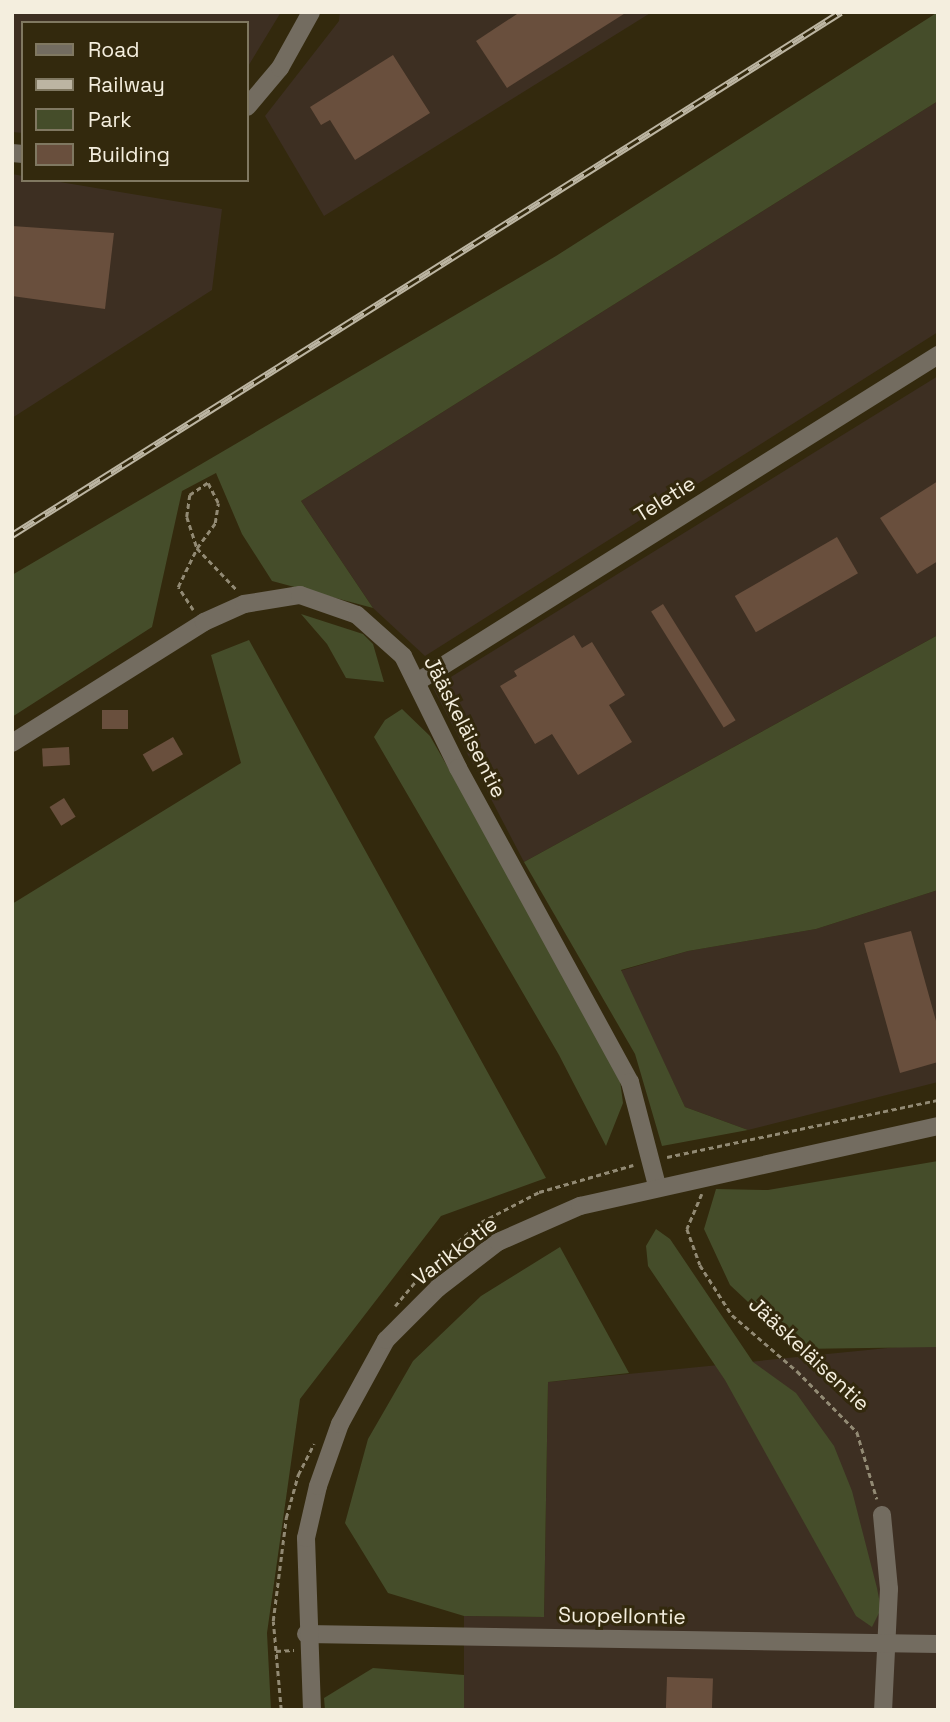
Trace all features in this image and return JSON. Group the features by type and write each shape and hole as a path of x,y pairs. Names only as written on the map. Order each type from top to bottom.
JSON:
{"street":[{"path":"248,106 279,68 311,12"},
{"name":"Teletie","path":"417,682 938,355"},
{"name":"Jääskeläisentie","path":"12,743 204,622 244,604 300,595 357,615 403,656 458,768 630,1083 657,1186"},
{"name":"Varikkotie","path":"312,1710 307,1641 306,1538 318,1486 340,1424 386,1340 438,1288 498,1242 580,1206 657,1186 938,1126"},
{"path":"882,1515 889,1589 883,1710"},
{"name":"Suopellontie","path":"307,1641 938,1644"}],"path":[{"path":"204,622 178,587 197,548 215,523 218,503 208,483 190,495 187,517 197,548 232,582 244,604"},
{"path":"393,1308 426,1269 481,1222 539,1192 652,1160 938,1100"},
{"name":"Jääskeläisentie","path":"694,1152 702,1201 687,1229 701,1265 732,1315 797,1371 858,1432 882,1515"},
{"path":"281,1710 273,1621 286,1518 298,1475 317,1438"},
{"path":"276,1651 307,1641"}],"shaded area":[{"path":"12,12 281,12 248,66 248,21 21,21 21,133 12,132"},
{"path":"340,12 652,12 324,216 265,116 339,21"},
{"path":"938,101 938,332 425,656 373,608 301,501"},
{"path":"12,174 21,176 21,182 60,182 222,209 212,290 12,418"},
{"path":"938,376 938,635 524,862 433,688"},
{"path":"938,890 938,1082 748,1130 685,1107 620,971 688,951 816,929"},
{"path":"938,1343 938,1710 464,1710 464,1616 544,1617 548,1382"}],"green space":[{"path":"938,12 938,101 301,501 373,608 272,581 242,534 216,473 182,491 152,627 12,717 12,575 556,256"},
{"path":"301,614 363,634 373,644 384,682 346,678 327,644"},
{"path":"938,635 938,890 816,929 688,951 621,970 685,1107 748,1130 662,1146 635,1054 524,862"},
{"path":"249,640 546,1178 441,1216 300,1399 267,1633 271,1710 12,1710 12,904 241,763 211,655"},
{"path":"402,709 430,736 618,1065 623,1103 606,1146 559,1055 374,737 385,720"},
{"path":"938,1161 938,1347 798,1349 730,1285 704,1229 716,1189 768,1190"},
{"path":"656,1229 670,1239 753,1362 796,1393 834,1446 852,1491 877,1588 881,1609 872,1627 856,1616 725,1380 648,1266 646,1246"},
{"path":"560,1247 629,1373 548,1382 544,1617 464,1616 388,1593 345,1523 368,1439 413,1361 481,1296"},
{"path":"373,1668 464,1675 464,1710 325,1710 324,1698"}],"building":[{"path":"520,12 627,12 507,88 476,41"},
{"path":"393,55 430,113 355,160 330,120 321,125 310,107"},
{"path":"12,226 114,233 105,309 12,296"},
{"path":"938,481 938,561 917,574 880,518"},
{"path":"837,537 858,573 756,632 735,596"},
{"path":"663,604 736,720 724,728 651,611"},
{"path":"574,635 582,648 592,642 625,695 609,705 632,742 578,775 552,734 535,744 500,686 517,676 514,671"},
{"path":"102,710 128,710 128,729 102,729"},
{"path":"173,737 183,754 153,772 143,754"},
{"path":"69,747 70,765 43,766 42,748"},
{"path":"64,798 76,817 61,826 50,807"},
{"path":"911,931 938,1028 938,1062 900,1073 864,943"},
{"path":"667,1677 713,1679 712,1710 666,1710"}],"railway":[{"path":"12,535 841,12"}]}
